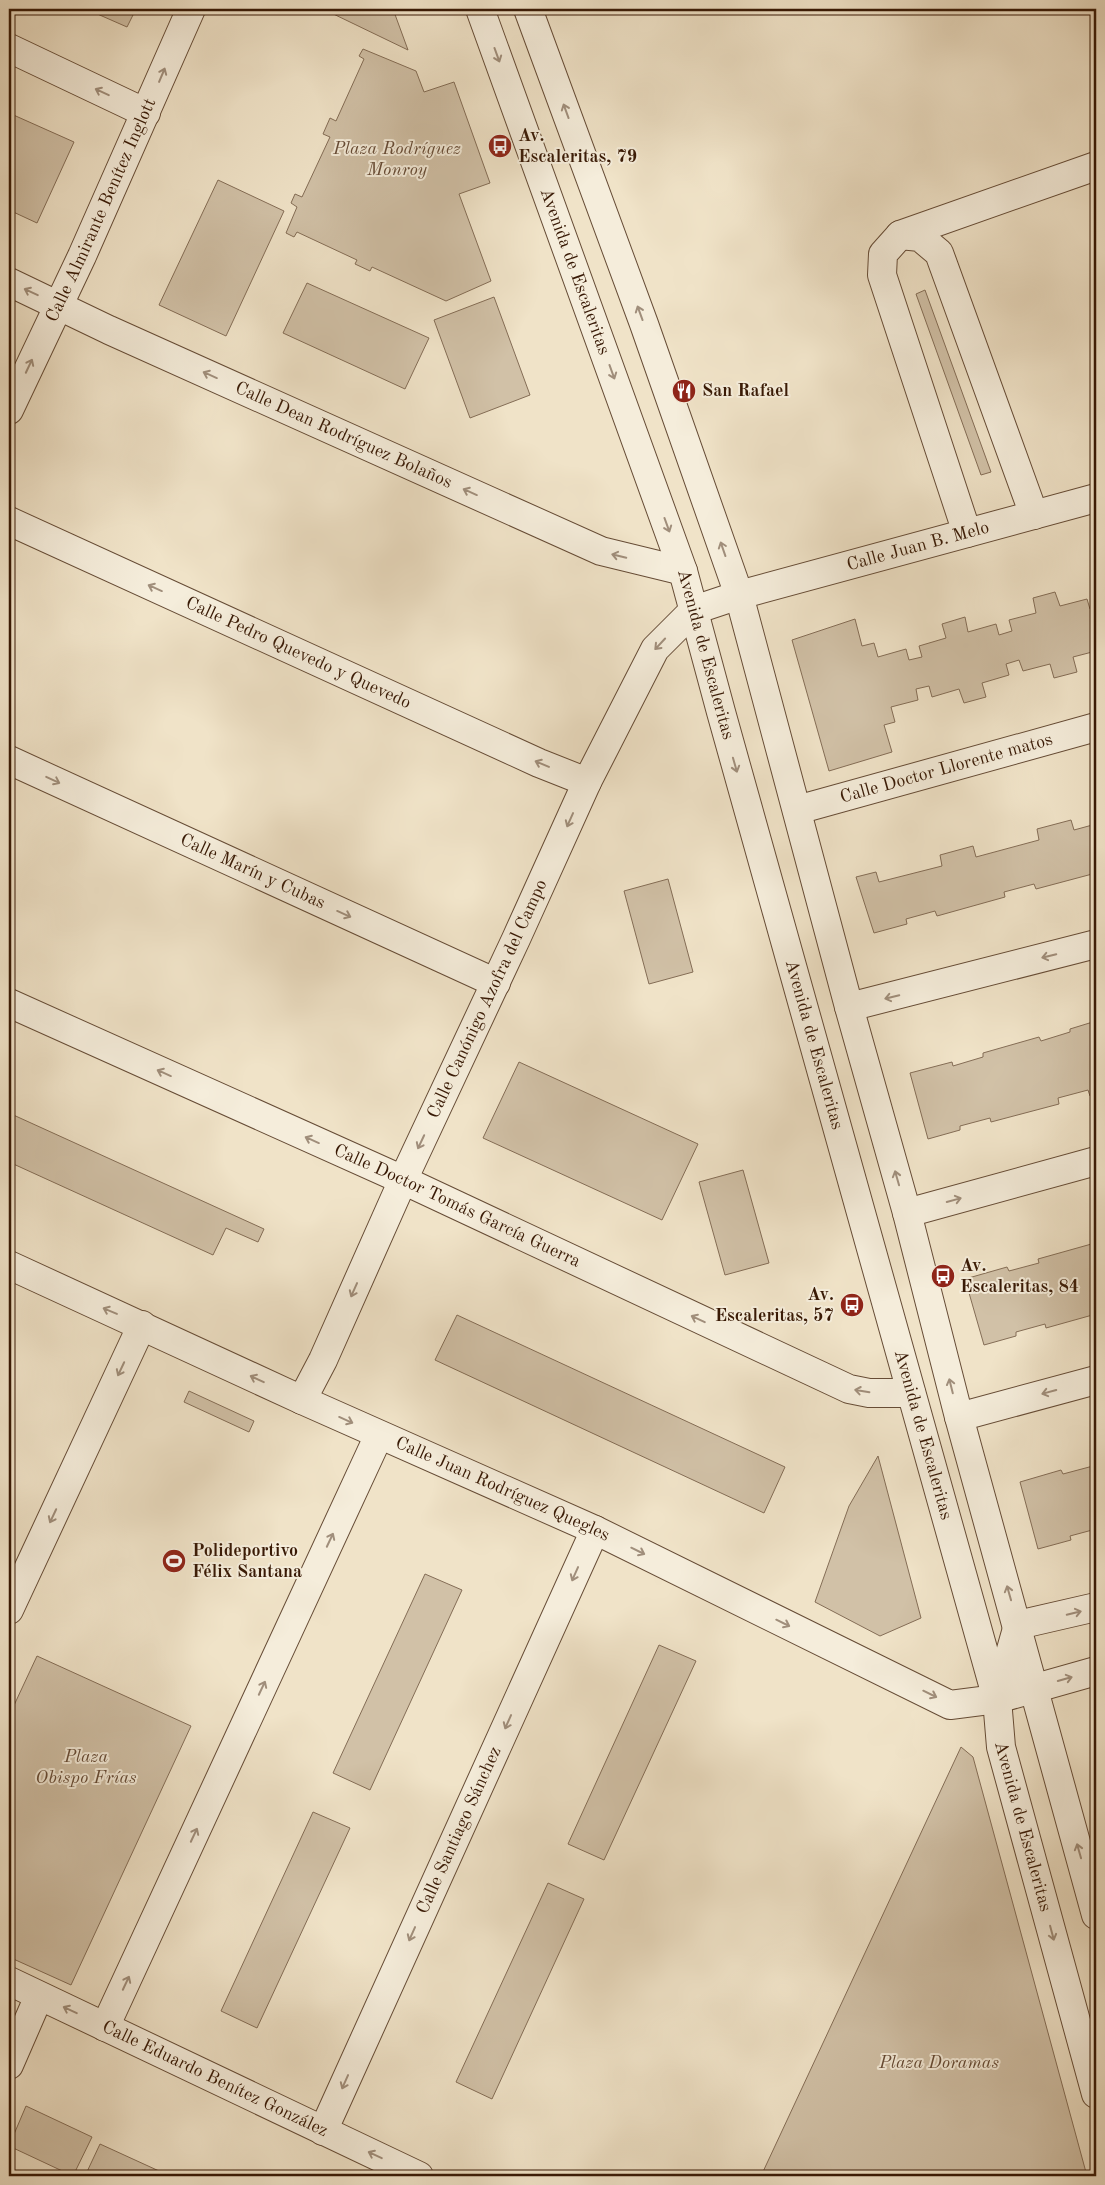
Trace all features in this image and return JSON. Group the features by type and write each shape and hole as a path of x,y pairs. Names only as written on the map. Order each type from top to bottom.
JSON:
{"street":[{"name":"Calle Almirante Benítez Inglott","path":"9,410 82,256 191,9"},
{"name":"Avenida de Escaleritas","path":"480,9 683,571 723,722 997,1699 1001,1747 1096,2094"},
{"path":"528,9 644,324 739,595 849,1007 907,1213 959,1417 1018,1625 1096,1915"},
{"path":"9,48 146,113"},
{"path":"967,533 882,276 883,254 900,235 1096,166"},
{"path":"900,235 920,237 939,252 1034,515"},
{"name":"Calle Dean Rodríguez Bolaños","path":"9,282 109,330 601,551 683,571"},
{"name":"Calle Juan B. Melo","path":"694,610 739,595 1096,498"},
{"name":"Calle Pedro Quevedo y Quevedo","path":"9,521 521,755 587,782"},
{"name":"Calle Canónigo Azofra del Campo","path":"302,1400 323,1360 403,1180 587,782 654,648 694,610"},
{"name":"Calle Doctor Llorente matos","path":"797,810 1096,727"},
{"name":"Calle Marín y Cubas","path":"9,760 496,982"},
{"path":"849,1007 1096,944"},
{"name":"Calle Doctor Tomás García Guerra","path":"9,1003 403,1180 848,1389 869,1393 911,1393"},
{"path":"907,1213 1096,1161"},
{"name":"Calle Juan Rodríguez Quegles","path":"9,1265 379,1435 595,1530 950,1705 997,1699 1096,1671"},
{"path":"9,1610 142,1325"},
{"path":"959,1417 1096,1380"},
{"path":"106,2027 379,1435"},
{"name":"Calle Santiago Sánchez","path":"323,2131 595,1530"},
{"path":"1018,1625 1096,1607"},
{"path":"997,1699 1018,1625"},
{"name":"Calle Eduardo Benítez González","path":"9,1981 419,2176"},
{"path":"9,2066 39,1996"}],"green space":[{"path":"86,9 136,9 127,27"},
{"path":"323,9 393,9 408,50"},
{"name":"Plaza Rodríguez Monroy","path":"363,49 416,71 424,92 454,82 490,183 459,194 491,281 446,301 372,267 370,271 355,264 357,260 297,232 294,237 286,233 297,207 291,203 295,194 302,197 330,137 323,134 330,118 336,121 364,59 359,56"},
{"path":"9,113 74,142 37,223 9,210"},
{"path":"218,180 284,211 226,336 159,305"},
{"path":"307,283 429,338 405,389 283,333"},
{"path":"925,290 991,472 981,475 916,294"},
{"path":"494,297 530,395 470,418 434,320"},
{"path":"1055,592 1060,606 1087,599 1090,609 1096,608 1096,651 1073,657 1077,672 1054,678 1050,664 1023,671 1019,660 1006,664 1009,675 982,683 986,697 964,703 959,689 932,697 929,686 916,689 918,700 891,707 895,722 884,725 892,752 829,771 792,640 855,619 862,646 874,643 878,657 906,649 909,660 922,657 919,646 946,638 942,624 965,617 968,632 996,624 999,635 1012,631 1009,620 1036,613 1033,598"},
{"path":"1071,820 1074,830 1096,824 1096,873 1036,889 1034,884 1004,892 1005,897 937,916 935,911 906,919 907,924 874,933 856,877 876,872 879,882 942,866 940,855 973,846 976,857 1039,840 1037,829"},
{"path":"668,879 693,972 649,984 624,891"},
{"path":"1096,1021 1096,1094 1090,1096 1088,1090 1058,1098 1059,1104 991,1122 990,1118 960,1126 960,1130 928,1139 910,1073 952,1062 953,1066 983,1057 983,1053 1039,1037 1041,1041"},
{"path":"519,1062 698,1144 662,1220 483,1138"},
{"path":"9,1113 264,1229 258,1242 226,1228 213,1255 9,1162"},
{"path":"743,1170 769,1263 725,1275 699,1182"},
{"path":"1095,1243 1096,1314 1046,1328 1045,1324 1016,1332 1016,1336 984,1345 965,1279 1007,1267 1009,1271 1039,1263 1038,1259"},
{"path":"457,1315 785,1467 764,1513 435,1360"},
{"path":"189,1391 254,1421 249,1432 184,1402"},
{"path":"878,1456 921,1618 880,1636 815,1602 849,1506"},
{"path":"1096,1460 1096,1529 1070,1536 1071,1540 1038,1549 1020,1482 1061,1470 1063,1474 1093,1466 1093,1461"},
{"path":"425,1574 462,1590 370,1790 333,1773"},
{"path":"659,1645 696,1661 604,1860 568,1844"},
{"name":"Plaza Obispo Frías","path":"37,1656 191,1726 71,1985 9,1957 9,1716"},
{"name":"Plaza Doramas","path":"961,1747 973,1757 1087,2176 761,2176"},
{"path":"313,1812 350,1828 257,2028 221,2011"},
{"path":"548,1883 584,1899 492,2099 456,2082"},
{"path":"26,2106 92,2137 73,2176 9,2146"},
{"path":"100,2144 170,2176 85,2176"}],"place":[{"name":"Av. Escaleritas, 79","path":"500,146"},
{"name":"San Rafael","path":"684,391"},
{"name":"Av. Escaleritas, 84","path":"943,1276"},
{"name":"Av. Escaleritas, 57","path":"852,1305"},
{"name":"Polideportivo Félix Santana","path":"174,1561"}]}
